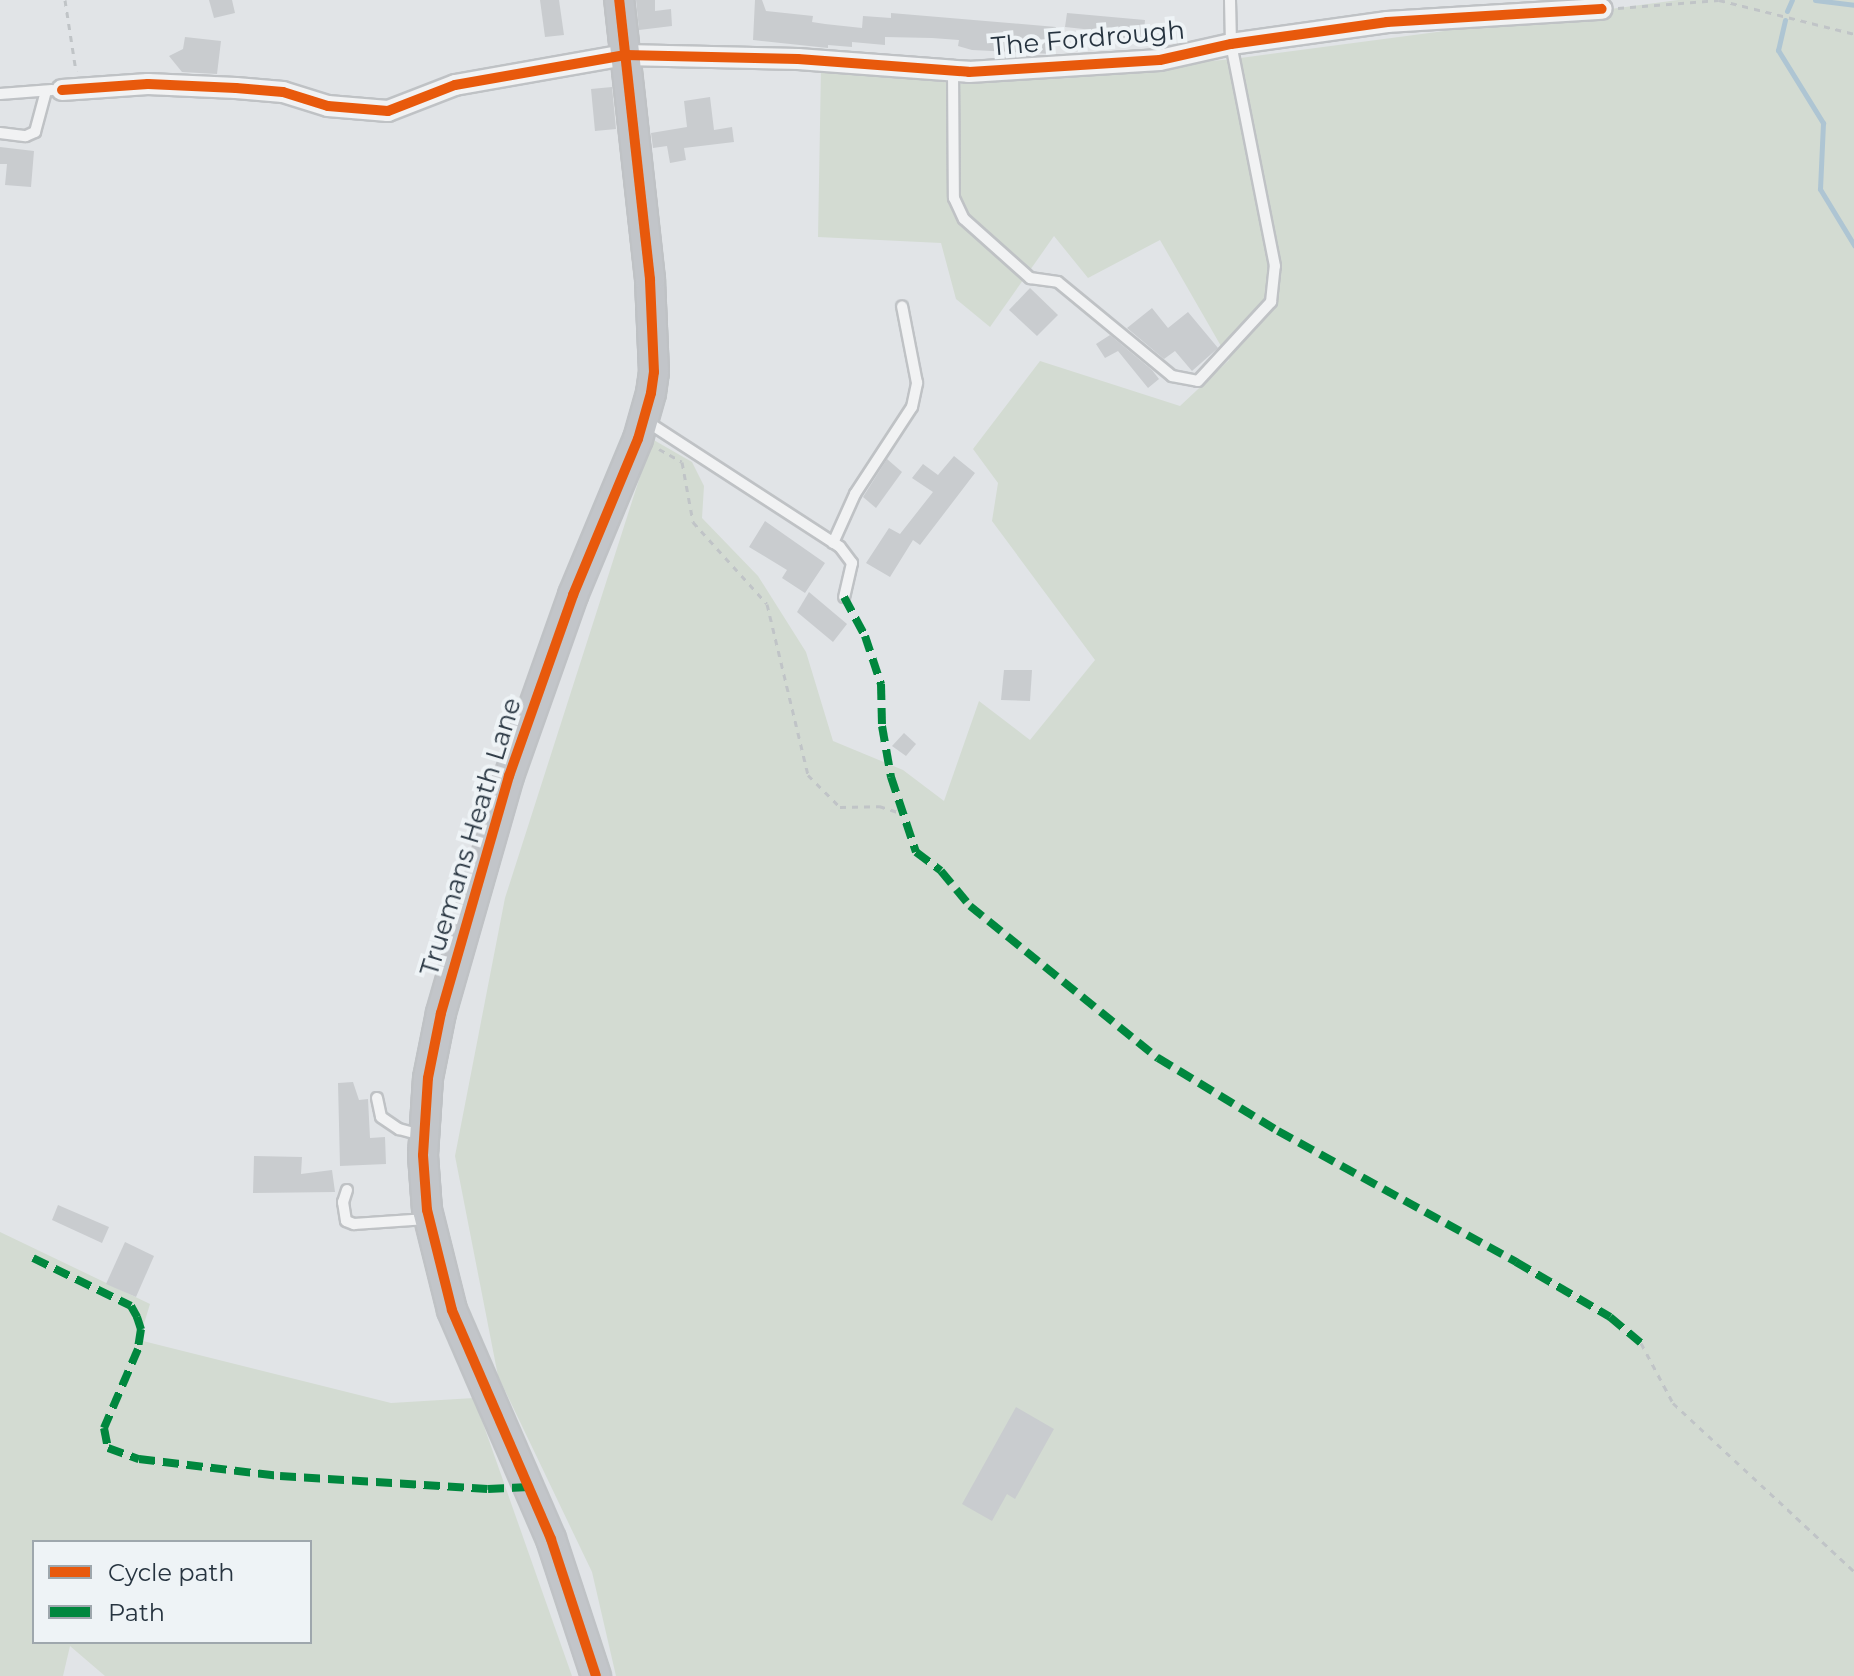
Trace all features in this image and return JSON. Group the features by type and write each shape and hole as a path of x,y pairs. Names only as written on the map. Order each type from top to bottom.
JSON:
{"street":[{"name":"Truemans Heath Lane","path":"596,1676 551,1539 452,1310 429,1219 424,1136 428,1078 441,1013 509,776 573,595 648,432 654,372 650,279 619,0"},
{"name":"The Fordrough","path":"62,89 148,84 236,88 283,92 328,106 388,111 455,85 625,55 798,59 953,70 1160,60 1231,44 1387,22 1602,9"}],"lane":[{"path":"953,70 954,198 964,219 1030,278 1058,282 1172,376 1198,381 1271,302 1275,266 1231,44 1230,0"},
{"path":"0,94 62,89"},
{"path":"0,133 26,136 35,132 62,89"},
{"path":"833,543 855,494 912,407 917,383 902,306"},
{"path":"648,432 833,543 852,563 844,597"},
{"path":"377,1098 381,1117 399,1129 424,1136"},
{"path":"347,1190 343,1202 346,1221 354,1224 429,1219"}],"path":[{"path":"62,89 65,0"},
{"path":"1602,9 1719,0 1854,34"},
{"path":"648,432 682,462 693,522 767,604 779,639 808,775 840,807 881,806 900,813"},
{"path":"1641,1343 1673,1403 1854,1571"}],"shaded area":[{"path":"1678,0 1854,0 1854,1676 616,1676 592,1572 498,1376 455,1156 505,898 652,439 692,462 704,486 702,518 758,576 806,652 833,741 903,770 944,801 979,701 1030,740 1095,660 992,521 998,483 973,449 1040,361 1180,406 1229,360 1160,240 1088,278 1054,236 990,327 956,299 941,243 818,237 821,68 961,84 1233,59"},
{"path":"0,1232 150,1304 139,1340 391,1403 474,1398 572,1676 105,1676 70,1646 63,1676 0,1676"}],"building":[{"path":"209,0 232,0 235,13 214,18"},
{"path":"540,0 559,0 564,35 545,37"},
{"path":"636,0 655,0 655,11 671,9 672,26 639,30"},
{"path":"755,0 762,0 766,11 813,16 812,22 862,28 863,16 891,18 891,13 1056,27 1054,54 972,50 958,46 959,40 932,38 885,37 885,45 852,42 852,47 828,45 828,48 753,40"},
{"path":"1067,13 1145,20 1143,42 1102,39 1102,31 1065,27"},
{"path":"185,37 221,41 217,74 182,72 169,56 183,49"},
{"path":"612,87 616,129 595,131 591,89"},
{"path":"710,97 714,130 732,127 734,142 684,148 686,160 670,163 667,146 653,148 651,133 687,127 684,101"},
{"path":"0,147 34,151 31,187 5,185 7,164 0,164"},
{"path":"1030,288 1058,315 1037,336 1009,310"},
{"path":"1152,308 1168,328 1188,312 1218,348 1192,371 1175,351 1164,359 1127,328"},
{"path":"1110,335 1159,379 1148,388 1118,351 1105,358 1096,344"},
{"path":"954,456 975,473 920,545 913,540 890,577 866,563 889,528 900,534 933,492 912,478 923,464 938,475"},
{"path":"887,459 902,472 876,508 863,497"},
{"path":"765,521 825,563 805,593 782,578 787,570 749,547"},
{"path":"809,592 847,624 833,642 797,612"},
{"path":"1004,670 1032,670 1030,701 1001,700"},
{"path":"904,733 916,744 906,756 892,746"},
{"path":"353,1082 359,1100 368,1099 370,1138 385,1137 386,1164 340,1166 338,1083"},
{"path":"254,1156 302,1157 301,1174 332,1170 335,1192 253,1193"},
{"path":"58,1205 109,1227 102,1243 52,1220"},
{"path":"125,1242 154,1256 136,1297 106,1284"},
{"path":"1016,1407 1054,1429 1015,1499 1007,1494 992,1521 962,1504"}],"waterway":[{"path":"1787,11 1792,0"},
{"path":"1815,0 1854,5"},
{"path":"1785,20 1778,50 1823,123 1820,189 1854,245"}],"marked path":[{"path":"844,597 865,636 881,684 882,726 891,777 916,852 941,871 970,906 1158,1058 1278,1131 1610,1317 1641,1343"},
{"path":"33,1258 131,1306 137,1317 141,1329 138,1349 104,1428 108,1448 139,1459 280,1476 488,1489 529,1487"}],"cycle path":[{"path":"596,1676 551,1539 452,1310 427,1210 423,1155 428,1078 441,1013 509,776 573,595 638,439 651,393 654,372 650,279 619,0"},
{"path":"62,90 148,84 236,88 283,92 328,106 388,111 455,85 625,55 798,59 969,72 1160,60 1231,44 1387,22 1602,9"}]}
